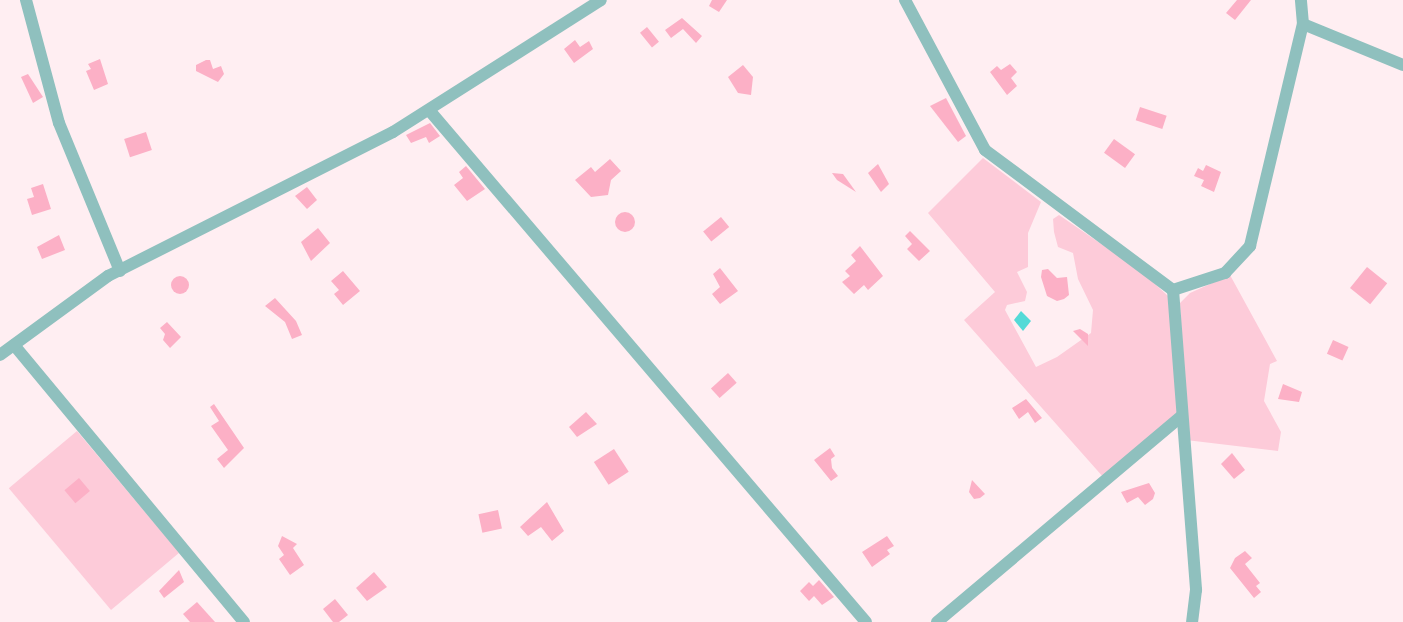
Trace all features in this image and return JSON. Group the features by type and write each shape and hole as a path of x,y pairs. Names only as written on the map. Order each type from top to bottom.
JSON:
{"street":[{"path":"26,0 59,123 120,271"},
{"path":"0,355 120,271 393,132 601,0"},
{"path":"905,0 985,150 1173,290 1196,590 1192,622"},
{"path":"1173,290 1225,273 1250,246 1303,24 1301,0"},
{"path":"1303,24 1403,65"},
{"path":"429,110 866,622"},
{"path":"14,345 244,622"},
{"path":"937,622 1182,416"}],"shaded area":[{"path":"983,158 1041,202 1028,233 1028,267 1017,272 1027,292 1025,301 1007,305 1005,310 1036,367 1057,357 1091,333 1093,310 1078,279 1073,253 1058,247 1053,219 1059,215 1142,272 1168,296 1178,414 1104,478 964,320 995,292 928,213"},
{"path":"1230,275 1277,361 1270,364 1264,401 1281,432 1278,451 1186,440 1180,303 1190,293"},
{"path":"77,431 179,553 111,610 9,488"}],"water":[{"path":"1021,311 1031,321 1023,331 1014,320"}],"building":[{"path":"712,0 727,0 719,12 709,6"},
{"path":"1237,0 1251,0 1235,20 1226,13"},
{"path":"682,18 702,36 696,43 683,29 671,38 665,30"},
{"path":"647,27 659,42 652,47 640,33"},
{"path":"575,40 580,47 589,41 593,49 574,63 564,49"},
{"path":"100,59 108,84 94,90 86,71 91,69 88,64"},
{"path":"210,60 213,69 221,66 224,74 218,82 196,71 196,65"},
{"path":"1010,64 1017,72 1011,78 1017,86 1007,95 990,72 997,66 1001,70"},
{"path":"743,65 753,77 751,95 738,93 728,77"},
{"path":"28,74 43,97 33,103 21,77"},
{"path":"946,98 966,136 958,142 930,106"},
{"path":"1140,107 1167,116 1162,129 1136,120"},
{"path":"430,123 440,136 429,143 426,137 411,143 406,135"},
{"path":"146,132 152,150 130,157 124,139"},
{"path":"1114,139 1135,154 1125,168 1104,153"},
{"path":"610,159 621,171 611,180 608,195 591,197 575,180 591,167 595,172"},
{"path":"878,164 889,184 881,192 868,173"},
{"path":"1206,165 1221,172 1214,192 1201,186 1204,180 1194,176 1198,168 1203,171"},
{"path":"466,166 485,189 467,201 454,185 463,178 459,172"},
{"path":"832,173 843,174 856,192 837,180"},
{"path":"43,184 51,209 32,215 27,199 34,197 31,188"},
{"path":"307,187 317,200 307,209 295,196"},
{"path":"625,212 632,215 635,222 632,229 625,232 618,229 615,222 618,215"},
{"path":"721,217 729,227 711,242 703,231"},
{"path":"318,228 330,243 311,261 301,242"},
{"path":"910,231 930,251 919,261 907,249 912,244 905,236"},
{"path":"59,235 65,250 42,259 37,247"},
{"path":"860,246 883,276 868,290 864,285 854,294 842,282 850,276 845,271 856,261 851,255"},
{"path":"1367,267 1387,283 1370,304 1350,288"},
{"path":"720,268 738,291 720,304 712,294 720,287 713,274"},
{"path":"1048,269 1057,278 1067,277 1069,295 1064,299 1057,301 1047,296 1041,277 1042,270"},
{"path":"343,271 360,291 343,305 334,294 339,290 331,281"},
{"path":"180,276 186,279 189,285 186,291 180,294 174,291 171,285 174,279"},
{"path":"275,298 296,321 302,335 292,339 285,322 265,306"},
{"path":"167,322 181,337 170,348 163,340 165,334 160,328"},
{"path":"1080,329 1088,334 1088,346 1073,331"},
{"path":"1333,340 1349,347 1342,361 1327,354"},
{"path":"728,373 737,383 720,398 711,388"},
{"path":"1283,384 1302,392 1299,402 1278,399"},
{"path":"1026,399 1042,418 1035,423 1028,412 1019,419 1012,408"},
{"path":"214,404 244,448 224,468 217,459 228,450 211,426 219,421 210,407"},
{"path":"586,412 597,424 577,437 569,427"},
{"path":"830,448 835,456 831,459 832,468 838,476 831,481 814,460"},
{"path":"614,449 629,472 609,485 594,462"},
{"path":"1232,453 1245,470 1234,479 1221,464"},
{"path":"79,478 90,491 75,503 64,490"},
{"path":"972,480 985,494 980,498 974,499 969,492"},
{"path":"1149,483 1155,493 1153,499 1145,505 1138,497 1127,503 1121,492"},
{"path":"547,502 564,531 552,541 541,527 528,536 520,527"},
{"path":"498,510 502,529 482,533 478,514"},
{"path":"282,536 297,544 293,548 304,565 290,575 279,559 284,555 278,546"},
{"path":"887,536 894,546 887,550 890,554 872,567 862,552"},
{"path":"1245,551 1252,558 1245,564 1260,583 1256,586 1261,592 1254,598 1230,568 1235,558"},
{"path":"179,570 184,582 164,598 159,591"},
{"path":"374,572 387,587 367,601 356,588"},
{"path":"819,580 834,597 822,605 814,596 809,601 800,591 809,582 813,586"},
{"path":"335,599 348,615 339,622 333,622 323,609"},
{"path":"197,602 215,622 190,622 183,614"}]}
